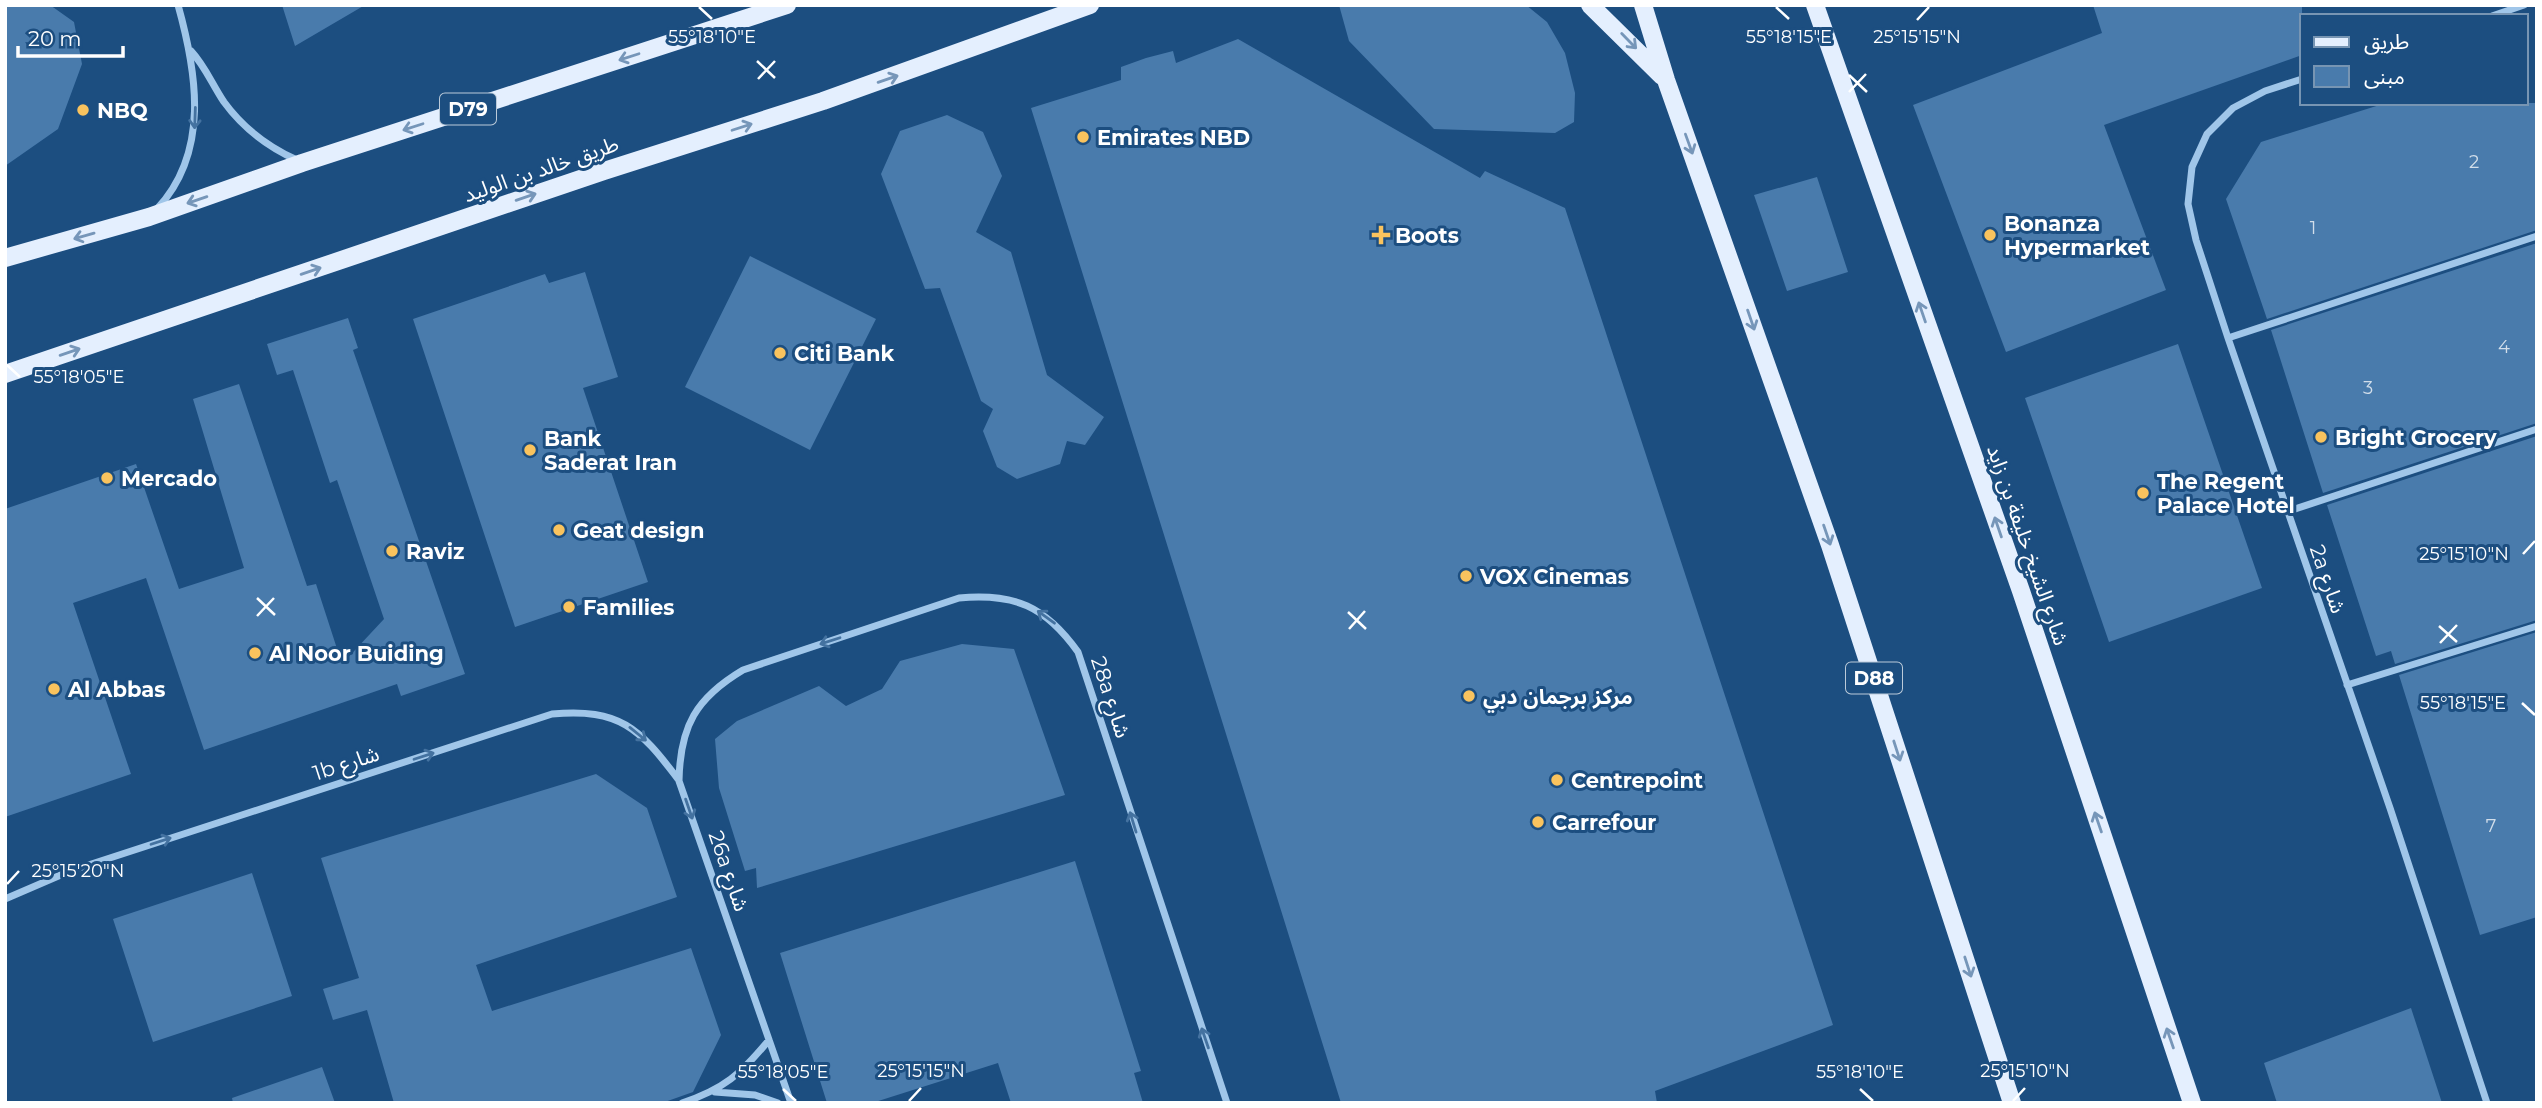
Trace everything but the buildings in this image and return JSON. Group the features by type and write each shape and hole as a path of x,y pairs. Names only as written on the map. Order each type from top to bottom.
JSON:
{"main road":[{"name":"D79","path":"5,258 149,217 302,163 787,5"},
{"name":"طريق خالد بن الوليد","path":"5,374 604,171 823,101 1090,5"},
{"path":"1590,5 1666,80"},
{"name":"D88","path":"1643,5 1666,80 1830,545 2012,1103"},
{"name":"شارع الشيخ خليفة بن زايد","path":"1815,5 2021,591 2192,1103"},
{"path":"1827,5 1830,50"}],"street":[{"path":"149,217 178,180 194,135 196,111 191,50 178,5"},
{"path":"2498,14 2524,5"},
{"path":"191,50 203,64 235,116 266,143 302,163"},
{"name":"2a شارع","path":"2300,80 2265,91 2233,108 2207,134 2192,167 2188,204 2196,240 2228,338 2487,1103"},
{"path":"2228,338 2537,236"},
{"path":"2286,512 2537,429"},
{"name":"28a شارع","path":"743,670 960,598 991,595 1021,602 1044,614 1063,631 1078,652 1087,675 1145,861 1227,1103"},
{"path":"2347,685 2537,626"},
{"name":"26a شارع","path":"743,670 718,685 699,705 686,728 680,754 679,780 791,1103"},
{"name":"1b شارع","path":"5,899 70,871 552,714 585,711 613,718 638,732 679,780"},
{"path":"682,1103 714,1092 744,1069 769,1040"},
{"path":"714,1092 755,1095 778,1103"}],"place":[{"name":"NBQ","path":"83,110"},
{"name":"Emirates NBD","path":"1083,137"},
{"name":"Boots","path":"1381,235"},
{"name":"Bonanza Hypermarket","path":"1990,235"},
{"name":"Citi Bank","path":"780,353"},
{"name":"Bright Grocery","path":"2321,437"},
{"name":"Bank Saderat Iran","path":"530,450"},
{"name":"Mercado","path":"107,478"},
{"name":"The Regent Palace Hotel","path":"2143,493"},
{"name":"Geat design","path":"559,530"},
{"name":"Raviz","path":"392,551"},
{"name":"VOX Cinemas","path":"1466,576"},
{"name":"Families","path":"569,607"},
{"name":"Al Noor Buiding","path":"255,653"},
{"name":"Al Abbas","path":"54,689"},
{"name":"مركز برجمان دبي","path":"1469,696"},
{"name":"Centrepoint","path":"1557,780"},
{"name":"Carrefour","path":"1538,822"}]}
